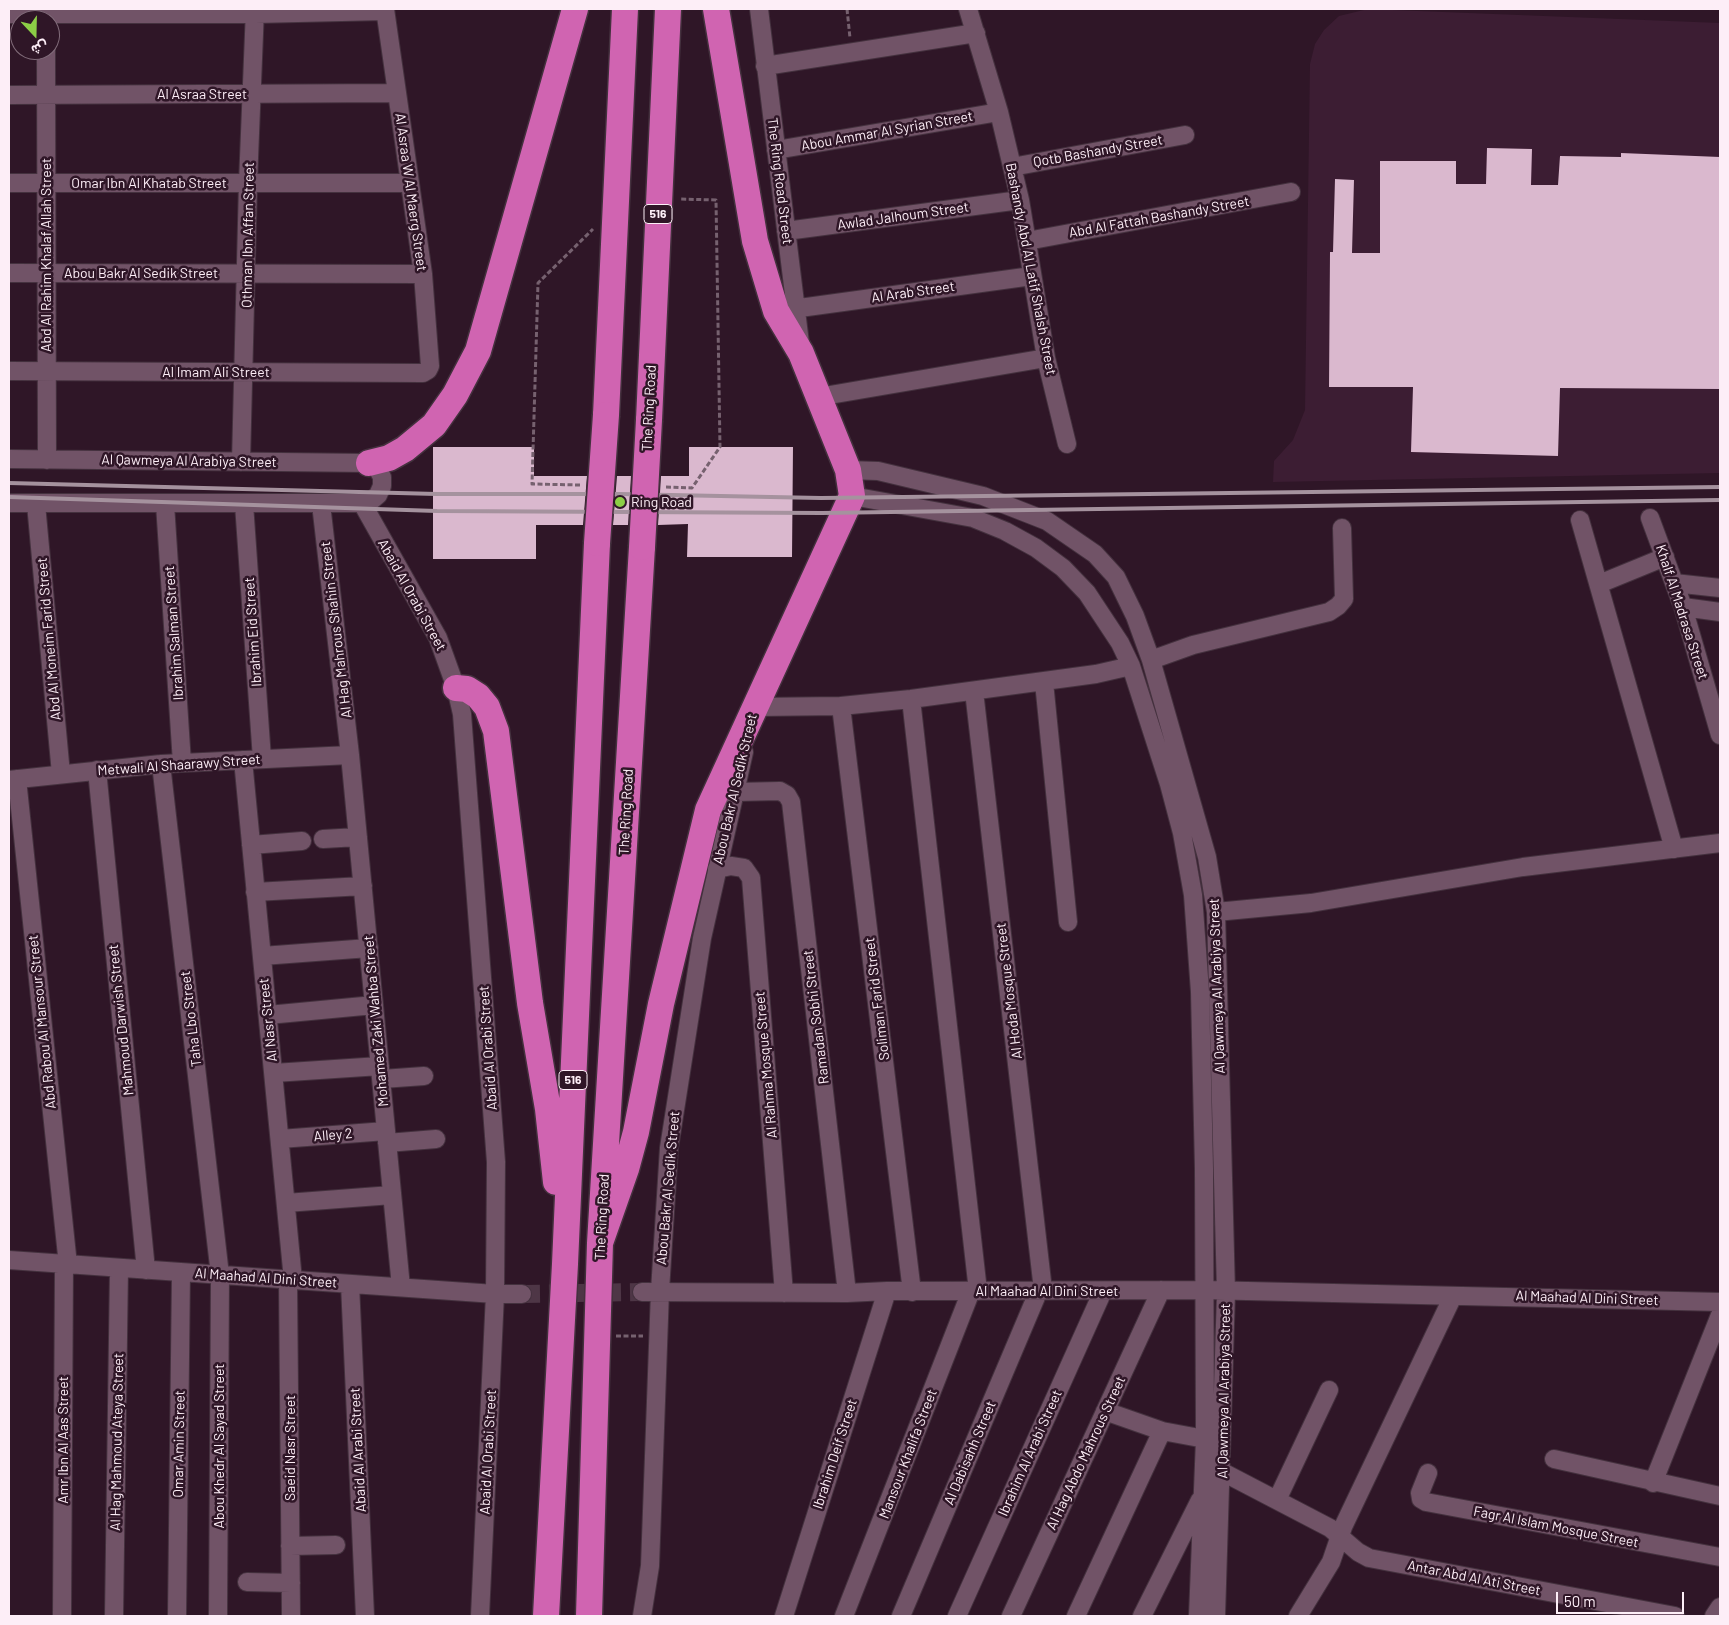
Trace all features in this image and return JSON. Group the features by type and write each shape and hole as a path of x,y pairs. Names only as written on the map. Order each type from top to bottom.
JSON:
{"highway":[{"path":"369,463 389,458 405,449 434,425 456,394 478,351 575,9"},
{"name":"516","path":"546,1616 565,1264 597,543 606,415 625,9"},
{"name":"The Ring Road","path":"590,1616 600,1243 642,548 668,9"},
{"path":"600,1243 620,1188 636,1132 661,1004 708,810 852,496 848,470 818,397 786,310 755,241 716,9"},
{"path":"456,688 467,689 478,696 487,706 496,731 530,1003 548,1109 565,1264"}],"street":[{"name":"The Ring Road Street","path":"759,9 786,231 786,310"},
{"name":"Bashandy Abd Al Latif Shalsh Street","path":"968,9 999,112 1020,200 1046,358 1067,444"},
{"path":"60,17 255,11 385,10"},
{"name":"Al Asraa W Al Maerg Street","path":"385,10 408,183 423,274 430,366 423,373"},
{"name":"Othman Ibn Affan Street","path":"241,462 248,183 255,11"},
{"path":"765,66 976,33"},
{"name":"Abd Al Rahim Khalaf Allah Street","path":"46,60 47,460"},
{"name":"Al Asraa Street","path":"9,95 396,94"},
{"name":"Abou Ammar Al Syrian Street","path":"776,150 999,112"},
{"name":"Qotb Bashandy Street","path":"1012,166 1185,135"},
{"name":"Omar Ibn Al Khatab Street","path":"9,183 408,183"},
{"name":"Abd Al Fattah Bashandy Street","path":"1027,241 1291,192"},
{"name":"Awlad Jalhoum Street","path":"786,231 1020,200"},
{"name":"Abou Bakr Al Sedik Street","path":"9,273 423,274"},
{"name":"Al Arab Street","path":"786,310 1032,276"},
{"path":"818,397 1046,358"},
{"name":"Al Imam Ali Street","path":"9,371 423,373"},
{"name":"Al Qawmeya Al Arabiya Street","path":"9,460 369,463"},
{"path":"9,504 362,503 371,500 378,494 382,486 382,477 377,468 369,463"},
{"name":"Al Qawmeya Al Arabiya Street","path":"848,470 878,471 983,496 1047,521 1095,554 1116,578 1135,616 1151,660 1207,857 1216,912 1226,1292 1222,1471 1216,1616"},
{"name":"Al Qawmeya Al Arabiya Street","path":"852,496 973,518 1006,531 1036,548 1063,568 1087,593 1111,628 1131,666 1169,784 1182,833 1193,895 1200,992 1205,1439 1198,1616"},
{"name":"Abaid Al Orabi Street","path":"362,503 438,638 456,688 462,714 496,1162 495,1294 480,1616"},
{"name":"Abd Al Moneim Farid Street","path":"36,504 61,774"},
{"name":"Ibrahim Salman Street","path":"165,504 182,763"},
{"name":"Ibrahim Eid Street","path":"244,504 262,759"},
{"name":"Al Hag Mahrous Shahin Street","path":"321,504 350,755"},
{"name":"Khalf Al Madrasa Street","path":"1650,518 1683,608 1720,735"},
{"path":"1580,520 1674,849"},
{"path":"1151,660 1193,645 1329,612 1344,599 1342,528"},
{"path":"1599,584 1665,557"},
{"path":"1674,583 1720,588"},
{"path":"1683,608 1720,612"},
{"path":"755,707 841,706 911,699 1044,682 1131,666"},
{"path":"1044,682 1068,922"},
{"name":"Al Hoda Mosque Street","path":"974,691 1041,1290"},
{"path":"911,699 975,1291"},
{"name":"Soliman Farid Street","path":"841,706 912,1292"},
{"name":"Abou Bakr Al Sedik Street","path":"642,1616 650,1566 660,1292 669,1148 702,938 755,707"},
{"name":"Metwali Al Shaarawy Street","path":"13,780 161,764 350,755"},
{"name":"Mohamed Zaki Wahba Street","path":"350,755 401,1287"},
{"name":"Al Nasr Street","path":"243,760 274,1073 291,1280"},
{"name":"Taha Lbo Street","path":"161,764 220,1275"},
{"name":"Mahmoud Darwish Street","path":"97,770 146,1270"},
{"name":"Abd Rabou Al Mansour Street","path":"13,780 66,1264"},
{"name":"Ramadan Sobhi Street","path":"735,792 780,791 787,795 791,802 847,1293"},
{"path":"323,840 358,837"},
{"path":"251,845 302,841"},
{"path":"1216,912 1311,903 1523,867 1720,843"},
{"name":"Al Rahma Mosque Street","path":"717,869 731,866 744,868 752,878 784,1293"},
{"path":"256,892 363,886"},
{"path":"262,956 369,948"},
{"path":"268,1015 374,1005"},
{"path":"274,1073 381,1072 424,1076"},
{"name":"Alley 2","path":"280,1139 387,1137 436,1139"},
{"path":"286,1204 392,1195"},
{"name":"Al Maahad Al Dini Street","path":"9,1260 495,1294 522,1294"},
{"name":"Amr Ibn Al Aas Street","path":"62,1616 66,1264"},
{"name":"Al Hag Mahmoud Ateya Street","path":"114,1616 119,1268"},
{"name":"Omar Amin Street","path":"177,1616 180,1272"},
{"name":"Abou Khedr Al Sayad Street","path":"218,1616 220,1275"},
{"name":"Saeid Nasr Street","path":"291,1280 291,1616"},
{"name":"Abaid Al Arabi Street","path":"350,1284 365,1616"},
{"name":"Al Dabisahh Street","path":"901,1616 1041,1290"},
{"name":"Al Hag Abdo Mahrous Street","path":"1011,1616 1161,1290"},
{"name":"Al Maahad Al Dini Street","path":"642,1292 847,1293 887,1291 1204,1290 1720,1302"},
{"name":"Ibrahim Deif Street","path":"784,1616 887,1291"},
{"name":"Mansour Khalifa Street","path":"844,1616 975,1291"},
{"name":"Ibrahim Al Arabi Street","path":"957,1616 1103,1291"},
{"path":"1298,1616 1331,1562 1339,1536 1453,1296"},
{"path":"1653,1483 1720,1315"},
{"path":"1277,1500 1329,1390"},
{"path":"1105,1411 1162,1430 1205,1439"},
{"path":"1076,1616 1162,1430"},
{"path":"1554,1459 1653,1483 1720,1496"},
{"name":"Antar Abd Al Ati Street","path":"1204,1462 1330,1528 1358,1552 1369,1558 1675,1616"},
{"name":"Fagr Al Islam Mosque Street","path":"1428,1473 1420,1493 1421,1499 1426,1502 1720,1557"},
{"path":"1142,1616 1203,1494"},
{"path":"290,1546 336,1545"},
{"path":"247,1582 291,1583"},
{"path":"1714,1616 1720,1607"}],"path":[{"path":"847,9 851,54"},
{"path":"659,199 716,200 720,447"},
{"path":"534,447 538,283 616,208"},
{"path":"598,1336 652,1337"}],"shaded area":[{"path":"1368,9 1720,23 1720,473 1273,482 1274,461 1293,440 1305,410 1310,64 1315,44 1324,30 1339,16"}],"building":[{"path":"1487,148 1532,149 1531,185 1558,185 1560,156 1621,157 1621,153 1720,157 1720,389 1560,388 1558,456 1411,452 1413,387 1329,387 1330,252 1333,252 1335,179 1354,180 1352,253 1380,253 1380,161 1456,161 1456,184 1486,184"},
{"path":"433,447 534,447 534,476 587,476 583,525 536,525 536,559 433,559"},
{"path":"689,447 793,447 792,557 687,557 688,524 658,525 661,476 689,476"},
{"path":"617,476 631,476 628,525 613,525"}],"tunnel":[{"path":"522,1294 642,1292"}],"railway":[{"path":"9,483 437,494 620,494 821,498 1720,487"},
{"path":"9,497 437,511 822,513 1720,500"}],"place":[{"name":"Ring Road","path":"620,502"}]}
